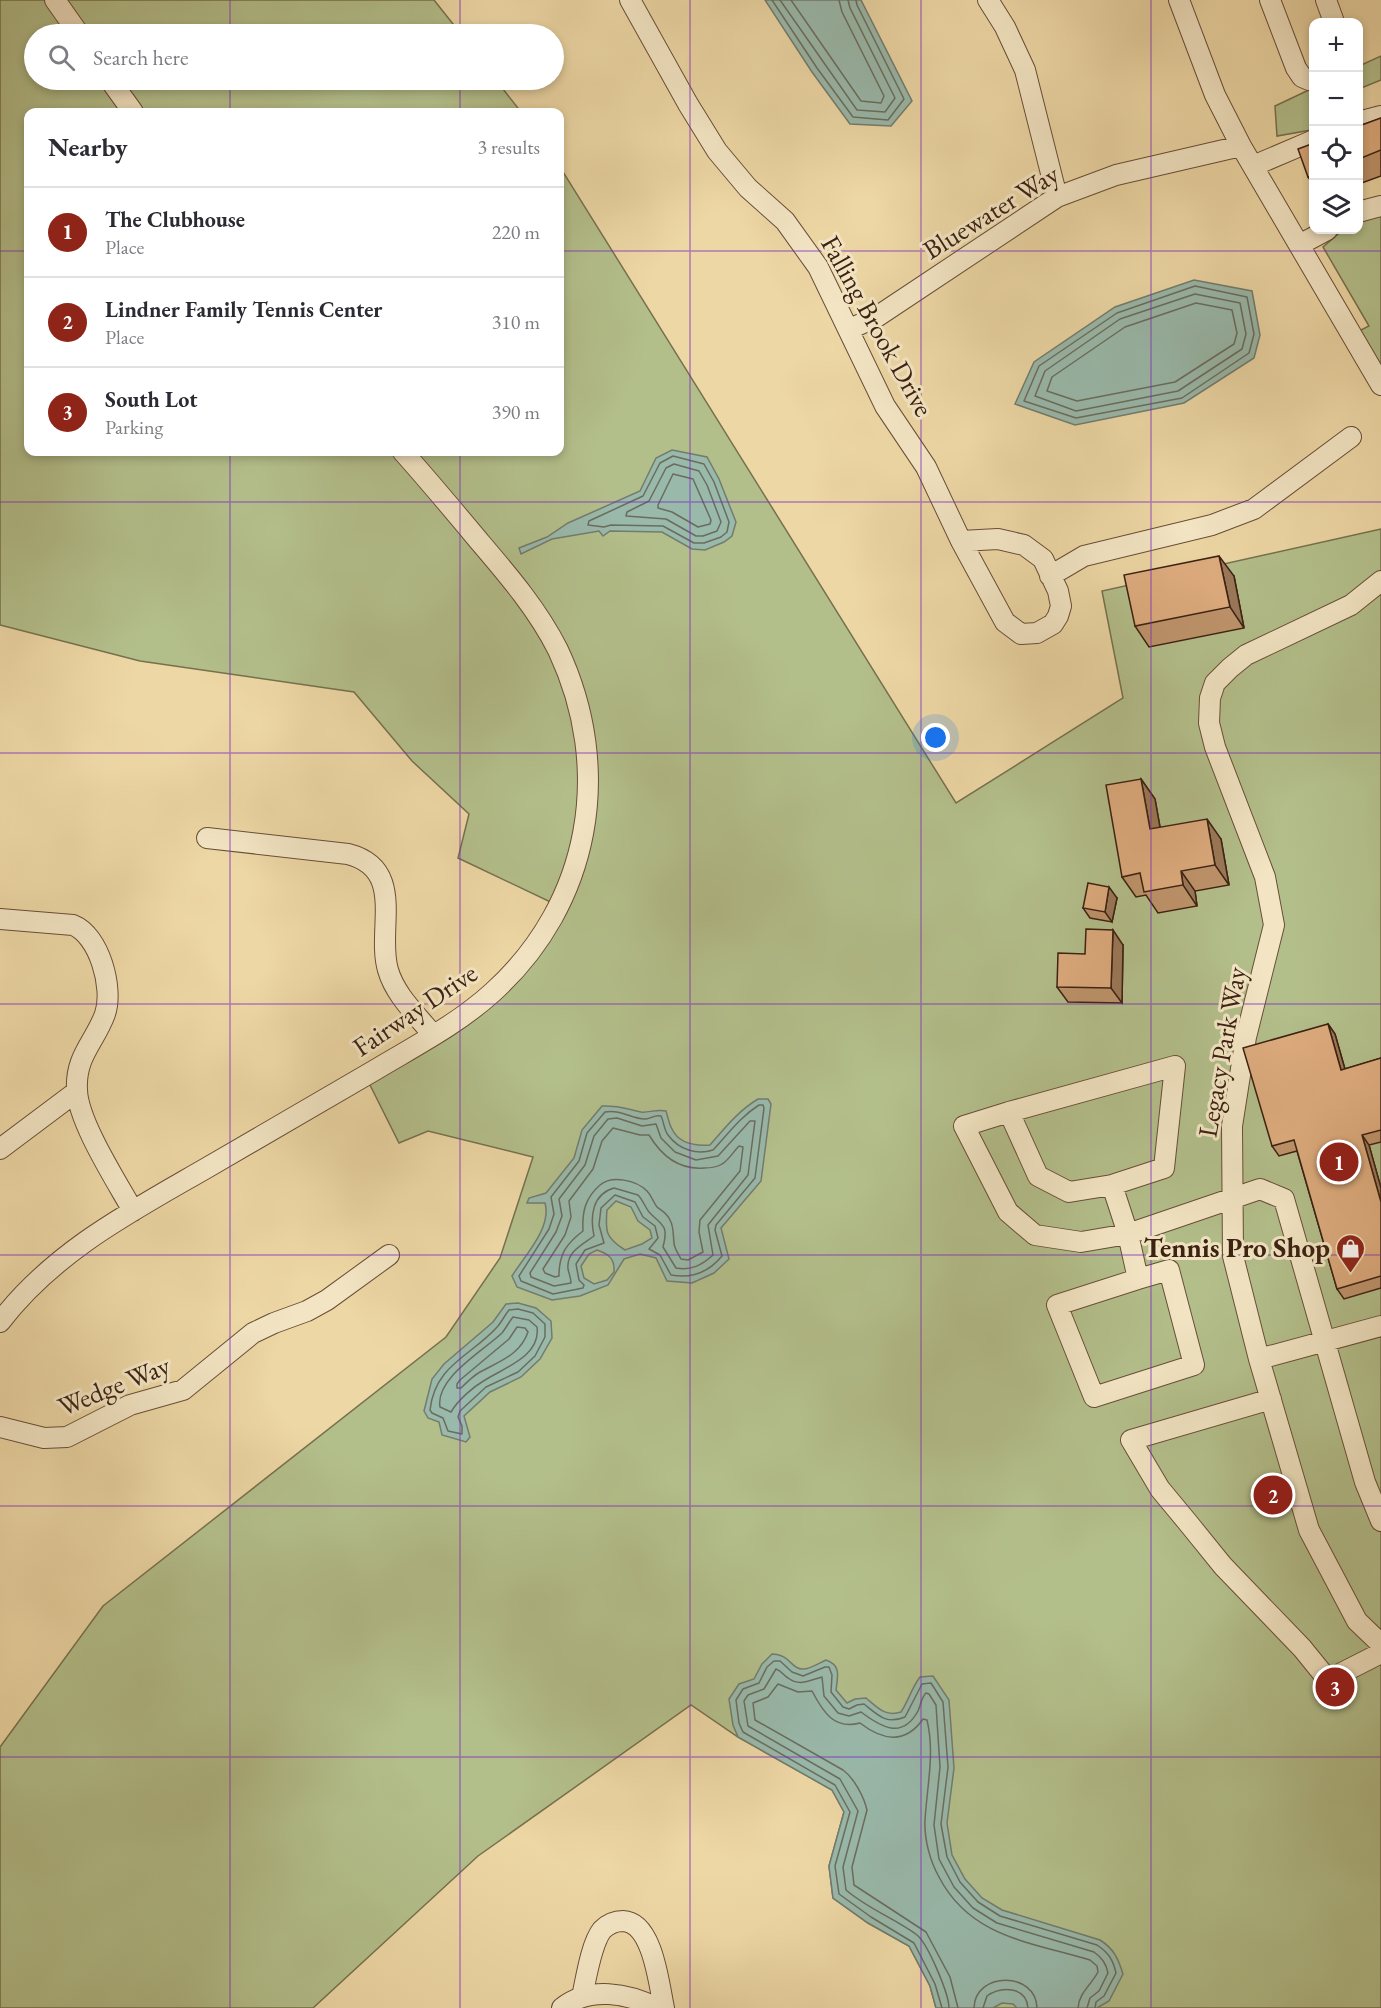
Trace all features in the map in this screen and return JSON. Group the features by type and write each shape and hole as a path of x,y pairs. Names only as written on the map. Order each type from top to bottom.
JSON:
{"street":[{"path":"55,0 72,24"},
{"name":"Falling Brook Drive","path":"630,0 717,151 748,188 785,221 818,267 850,329 885,406 926,467 960,541 1005,622 1021,634 1037,633 1053,624 1061,606 1058,591 1043,559 1024,545 998,539 960,541"},
{"path":"988,0 1005,27 1025,70 1057,197"},
{"path":"1179,0 1215,95 1241,146 1381,385"},
{"path":"1270,0 1296,68 1302,77 1309,80"},
{"path":"1326,0 1333,18"},
{"path":"117,90 130,108"},
{"path":"1363,121 1381,116"},
{"path":"1253,166 1309,142"},
{"name":"Bluewater Way","path":"850,329 878,316 1057,197 1116,175 1241,146"},
{"path":"1363,211 1381,206"},
{"path":"1299,245 1320,234"},
{"path":"1050,576 1084,556 1212,525 1254,509 1351,437"},
{"name":"Fairway Drive","path":"0,1322 38,1278 89,1238 433,1035 480,1003 514,972 539,941 559,906 575,869 585,831 589,790 589,764 583,724 573,686 557,648 537,614 505,572 407,456"},
{"name":"Legacy Park Way","path":"1381,581 1351,605 1246,655 1215,683 1210,698 1209,723 1215,747 1265,877 1274,925 1246,1037 1232,1126 1233,1257 1259,1359 1309,1530 1357,1620 1381,1644"},
{"path":"207,838 348,854 358,856 373,868 385,887 385,944 388,971 400,995 433,1035"},
{"path":"0,919 73,925 81,928 93,942 107,982 107,1004 105,1014 78,1068 76,1092 98,1148 133,1211"},
{"path":"1009,1112 1038,1176 1069,1192 1112,1185 1164,1168 1175,1066 1009,1112 964,1125 1008,1212 1035,1235 1081,1242 1128,1234 1260,1189 1284,1198 1325,1341 1373,1480 1381,1521"},
{"path":"0,1149 76,1092"},
{"path":"1112,1185 1128,1234 1138,1279"},
{"name":"Wedge Way","path":"0,1427 44,1438 67,1437 130,1405 183,1390 253,1333 307,1311 327,1300 389,1255"},
{"path":"1169,1270 1194,1365 1094,1397 1057,1305 1138,1279 1169,1270"},
{"path":"1259,1359 1325,1341 1380,1332"},
{"path":"1271,1400 1131,1440 1160,1489 1223,1566 1302,1647 1328,1680 1381,1653"},
{"path":"582,1997 596,1941 603,1929 615,1921 629,1922 641,1929 654,1957 664,2008"},
{"path":"562,2008 582,1997 604,1994 644,2002 657,2008"}],"green space":[{"path":"0,0 434,0 453,24 24,24 24,90 504,90 518,108 24,108 24,456 564,456 564,173 956,803 1123,698 1102,591 1381,529 1381,2008 936,2008 930,1986 909,1946 868,1923 833,1898 829,1866 844,1812 832,1790 738,1737 691,1705 478,1856 313,2008 0,2008 0,1747 103,1606 446,1337 500,1258 533,1157 428,1131 399,1143 365,1075 464,1016 559,906 458,858 469,814 412,761 354,692 140,661 0,625"},
{"path":"1381,56 1381,80 1363,87 1363,64"},
{"path":"1309,90 1309,130 1277,136 1275,106"},
{"path":"1381,203 1381,385 1351,335 1369,326 1323,247 1338,234 1363,234 1363,214"}],"water":[{"path":"765,0 861,0 912,101 891,126 850,124 812,72"},
{"path":"1194,280 1252,291 1260,335 1254,358 1184,403 1075,425 1015,404 1034,362 1115,307"},
{"path":"672,450 707,457 719,479 736,522 732,536 724,542 705,550 692,549 662,532 610,531 603,536 599,531 552,539 521,554 519,548 547,537 568,523 640,491 656,458"},
{"path":"758,1099 768,1099 771,1104 761,1181 721,1228 729,1259 714,1273 692,1283 667,1281 656,1258 640,1254 624,1259 608,1285 580,1296 552,1300 517,1287 512,1276 536,1241 545,1222 545,1203 527,1203 529,1198 546,1193 574,1158 582,1130 602,1106 641,1112 666,1111 671,1127 679,1138 688,1143 710,1145 732,1120","holes":["616,1201 631,1207 638,1221 650,1230 652,1238 625,1250 610,1238 607,1229 607,1210","597,1250 610,1258 614,1272 607,1280 594,1284 584,1278 581,1266 589,1254"]},
{"path":"518,1303 536,1308 551,1321 552,1338 540,1359 521,1377 490,1392 464,1416 470,1437 466,1442 442,1435 439,1422 428,1418 424,1411 432,1379 444,1364 493,1322 506,1304"},
{"path":"772,1654 783,1656 795,1667 802,1669 826,1660 831,1662 837,1672 836,1690 847,1703 855,1699 866,1698 882,1711 890,1713 901,1712 920,1677 933,1676 949,1700 954,1768 947,1823 952,1855 965,1879 982,1898 1002,1910 1100,1940 1109,1947 1123,1974 1109,2001 1097,2008 1017,2008 1013,2004 1002,2003 993,2008 936,2008 930,1986 909,1946 868,1923 833,1898 829,1866 844,1812 832,1790 738,1737 733,1725 729,1699 739,1684 754,1679 762,1664"}],"building":[{"path":"1381,118 1381,150 1363,157 1363,126"},
{"path":"1309,145 1309,177 1308,177 1298,149"},
{"path":"1219,556 1230,607 1135,626 1124,575"},
{"path":"1141,779 1150,829 1207,819 1215,865 1181,871 1183,885 1144,892 1140,873 1122,877 1106,785"},
{"path":"1088,883 1109,887 1105,912 1083,908"},
{"path":"1086,929 1113,930 1111,988 1057,987 1058,953 1085,954"},
{"path":"1328,1024 1341,1070 1381,1058 1381,1130 1362,1135 1381,1202 1381,1276 1337,1289 1294,1140 1272,1146 1243,1048"}],"place":[{"name":"The Clubhouse","path":"1339,1162"},
{"name":"Tennis Pro Shop","path":"1351,1274"},
{"name":"Lindner Family Tennis Center","path":"1273,1495"},
{"name":"South Lot","path":"1335,1687"}]}
